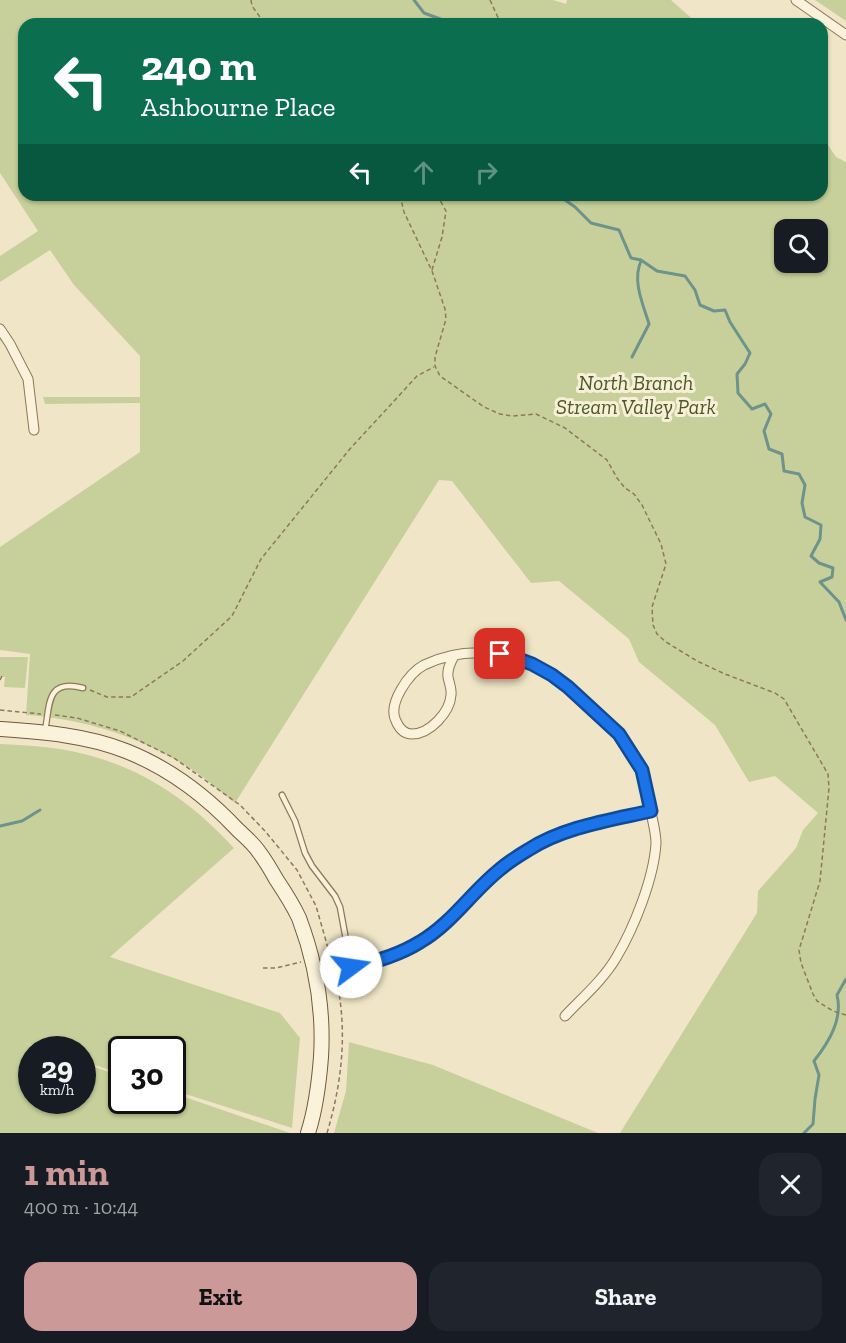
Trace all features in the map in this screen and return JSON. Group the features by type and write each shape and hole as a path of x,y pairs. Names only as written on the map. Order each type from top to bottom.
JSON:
{"street":[{"path":"796,0 822,18"},
{"path":"828,22 846,35"},
{"path":"0,329 28,379 34,430"},
{"path":"454,656 448,667 451,697 440,718 421,733 409,734 401,730 395,720 393,709 398,695 411,676 423,666 444,658 466,653 487,652 513,657 532,664 568,687 619,734 642,770 656,840 653,867 645,894 632,926 615,958 602,977 565,1016"},
{"path":"0,729 45,733 124,750 194,789 217,808 258,851 298,916 316,974 322,1040 319,1086 308,1133"},
{"path":"316,974 375,962 421,942 441,927 499,870 531,848 558,835 587,826 651,811"}],"lane":[{"path":"45,733 49,701 54,691 60,687 83,688"},
{"path":"282,795 295,821 305,853 340,907 351,967"}],"path":[{"path":"251,0 252,6 261,18"},
{"path":"490,0 498,18"},
{"path":"401,201 404,212 432,271 445,309 446,319 435,357 435,366 440,376 484,407 500,414 536,414 565,428 607,460 617,478 642,505 661,544 666,564 652,607 653,625 657,634 697,661 775,693 784,699 828,774 829,788 820,881 799,951 801,963 817,1000 833,1011 846,1015"},
{"path":"432,271 442,237 446,211 440,201"},
{"path":"83,688 107,696 131,697 183,661 232,616 261,560 349,450 417,376 435,366"},
{"path":"0,680 2,676"},
{"path":"0,710 77,718 120,731 174,758 240,805 266,831 297,870 316,906 330,952 343,1023 342,1051 335,1100 327,1133"},
{"path":"324,955 330,952"},
{"path":"263,968 306,960"}],"green space":[{"name":"North Branch Stream Valley Park","path":"0,0 553,0 566,4 567,0 671,0 691,18 18,18 18,200 0,173"},
{"path":"815,0 846,0 846,21"},
{"name":"North Branch Stream Valley Park","path":"828,145 836,157 846,162 846,1133 620,1133 757,913 758,891 796,848 803,830 818,813 775,776 749,782 715,725 639,662 629,639 559,581 531,583 452,481 439,480 235,803 191,769 132,739 91,725 26,715 30,654 0,650 0,547 140,452 140,403 45,404 43,397 140,397 140,356 74,285 50,250 0,282 0,256 38,231 18,201 828,201"},
{"path":"0,657 28,657 25,688 4,687 5,677 0,677"},
{"path":"0,744 60,749 111,762 156,783 215,829 234,848 110,957 280,1013 300,1038 292,1128 186,1094 186,1036 108,1036 108,1070 96,1065 96,1036 18,1036 18,1114 96,1114 96,1067 108,1072 108,1114 186,1114 186,1097 290,1133 0,1133"},
{"path":"349,1042 433,1065 598,1133 334,1133 346,1091"}],"waterway":[{"path":"414,0 424,13 438,18"},
{"path":"566,201 591,223 619,230 631,258 641,260 657,271 685,276 695,290 700,305 714,311 725,310 750,353 737,374 738,393 752,409 765,404 771,414 764,431 769,449 782,454 784,471 799,474 805,485 802,503 805,517 821,525 820,539 811,556 819,563 833,568 832,577 820,582 839,602 846,620"},
{"path":"632,357 649,324 638,284 641,261"},
{"path":"0,826 22,821 40,810"},
{"path":"804,1133 813,1124 819,1075 814,1061 833,1030 838,1013 837,995 846,979"}],"route":[{"path":"351,967 375,962 421,942 441,927 499,870 531,848 558,835 587,826 651,811 642,770 619,734 552,675 532,664 500,654"}]}
